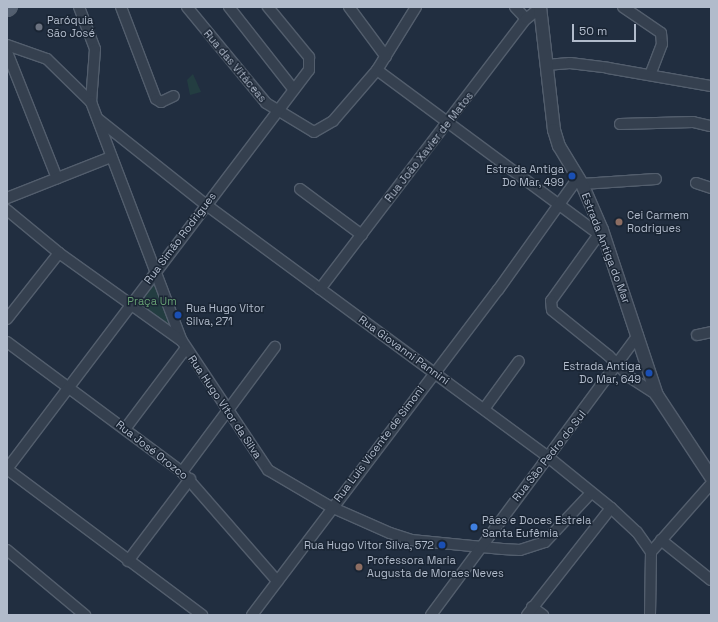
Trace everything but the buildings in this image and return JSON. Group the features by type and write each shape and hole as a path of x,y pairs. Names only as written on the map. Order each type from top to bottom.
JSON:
{"street":[{"path":"79,7 95,49 91,102"},
{"path":"121,7 156,98 162,102 174,96"},
{"name":"Rua das Vitáceas","path":"187,7 236,70 277,110 302,128 317,130 333,121 377,70 416,7"},
{"path":"229,7 294,90"},
{"name":"Rua Simão Rodrigues","path":"7,469 156,272 205,204 294,90 311,65 306,52 268,7"},
{"path":"349,7 386,57"},
{"path":"515,7 526,19"},
{"path":"623,7 661,33 662,44 650,75"},
{"name":"Rua João Xavier de Matos","path":"320,289 526,19 540,8"},
{"name":"Estrada Antiga do Mar","path":"540,8 554,130 580,181 600,232 638,335 657,395 705,461 711,477"},
{"name":"Rua Hugo Vitor da Silva","path":"7,45 47,59 91,102 184,345 226,412 268,470 331,507 411,540 520,550 545,542 592,493"},
{"path":"7,52 57,178"},
{"path":"546,65 570,63 711,86"},
{"path":"377,70 560,207 600,232 551,301 558,317 618,366 657,395"},
{"name":"Rua Giovanni Pannini","path":"98,119 205,204 548,457 637,532 651,552"},
{"path":"620,124 693,122 711,124"},
{"path":"7,198 111,157"},
{"path":"580,181 656,179"},
{"name":"Rua Luis Vicente de Simoni","path":"252,615 331,507 580,181"},
{"path":"696,183 711,188"},
{"path":"300,189 362,235"},
{"path":"7,210 59,253 131,304 184,345 125,429"},
{"path":"7,319 59,253"},
{"path":"698,335 711,332"},
{"name":"Rua São Pedro do Sul","path":"431,615 481,546 618,366 638,335"},
{"name":"Rua José Orozco","path":"7,342 190,479 277,581"},
{"path":"182,472 275,347"},
{"path":"484,409 519,361"},
{"path":"7,469 202,615"},
{"path":"128,561 190,479"},
{"path":"650,615 651,552 711,484"},
{"path":"543,615 529,611 610,508"},
{"path":"661,540 711,580"},
{"path":"7,550 85,615"}],"green space":[{"path":"193,74 201,92 190,95 187,80"},
{"name":"Praça Um","path":"153,283 156,283 173,329 138,305 138,300"}],"place":[{"name":"Paróquia São José","path":"39,27"},
{"name":"Estrada Antiga Do Mar, 499","path":"572,176"},
{"name":"Cei Carmem Rodrigues","path":"619,222"},
{"name":"Rua Hugo Vitor Silva, 271","path":"178,315"},
{"name":"Estrada Antiga Do Mar, 649","path":"649,373"},
{"name":"Pães e Doces Estrela Santa Eufêmia","path":"474,527"},
{"name":"Rua Hugo Vitor Silva, 572","path":"442,545"},
{"name":"Professora Maria Augusta de Moraes Neves","path":"359,567"}]}
